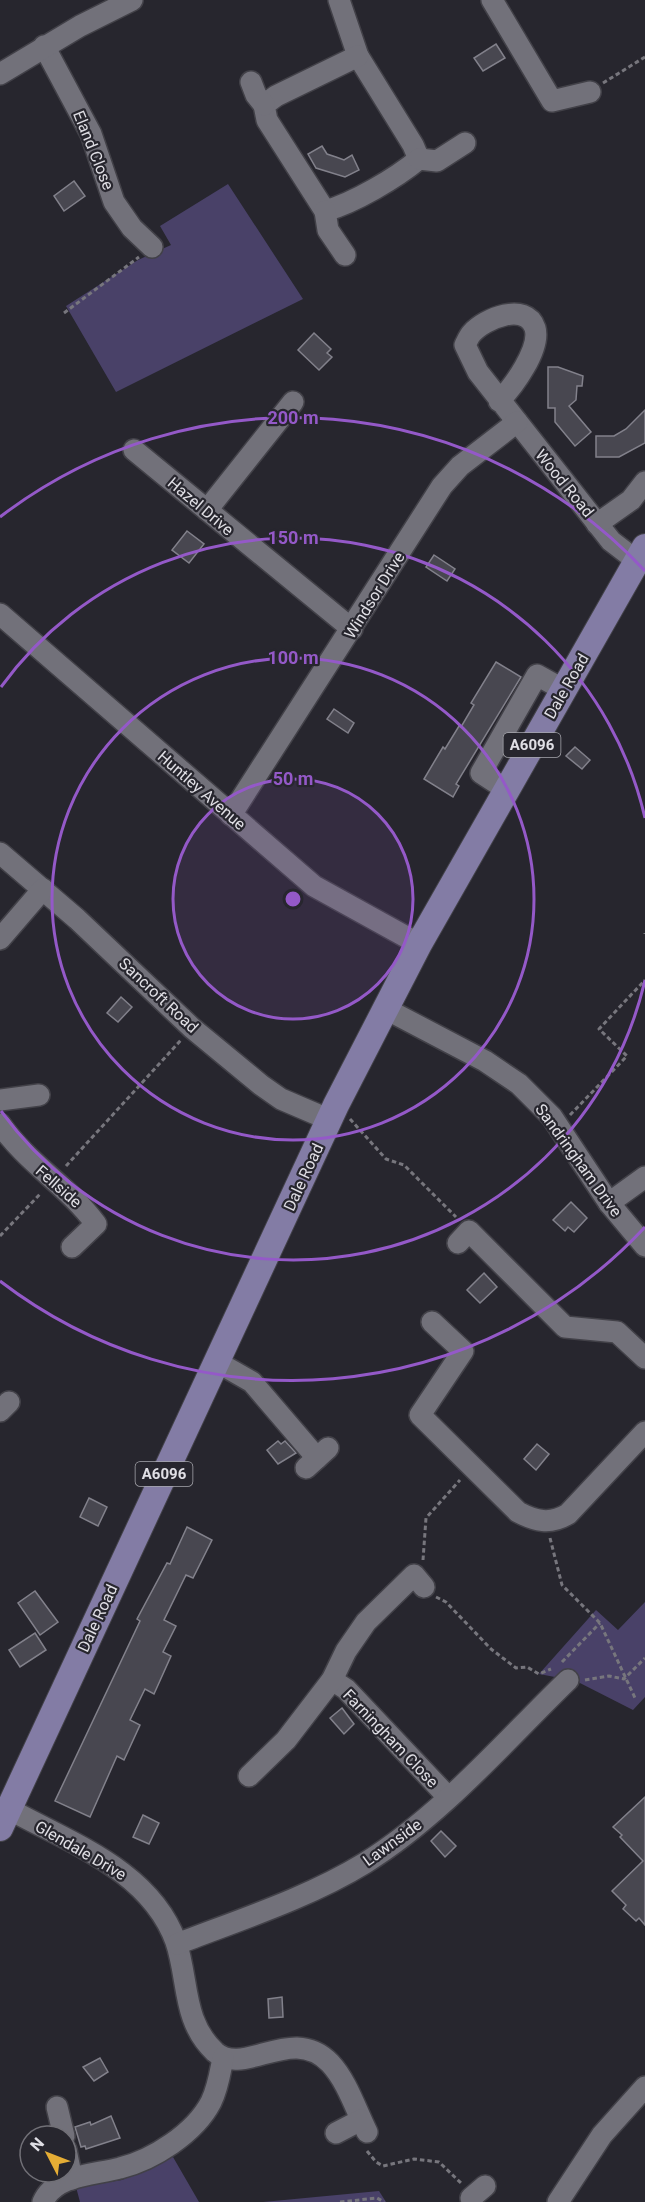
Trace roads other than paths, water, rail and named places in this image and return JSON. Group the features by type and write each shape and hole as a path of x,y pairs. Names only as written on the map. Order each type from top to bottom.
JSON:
{"main road":[{"name":"Dale Road","path":"4,1818 333,1112 384,1008 641,554"}],"street":[{"path":"0,74 44,46 132,0"},
{"path":"339,0 358,56 413,145 419,159"},
{"path":"492,0 552,100 590,92"},
{"name":"Eland Close","path":"44,46 91,134 114,202 132,228 152,247"},
{"path":"264,105 358,56"},
{"path":"251,82 256,96 264,105 267,120 325,211 328,230 345,255"},
{"path":"325,211 339,207 407,169 419,159 437,161 465,143"},
{"name":"Wood Road","path":"500,401 615,546 641,554"},
{"path":"207,510 293,402"},
{"name":"Windsor Drive","path":"231,815 442,486 460,466 516,422"},
{"name":"Hazel Drive","path":"134,450 352,629"},
{"path":"597,524 631,500 645,482"},
{"name":"Huntley Avenue","path":"0,614 314,886 419,944"},
{"name":"Sancroft Road","path":"0,853 43,889 192,1028 261,1085 281,1099 333,1112"},
{"path":"0,939 43,889"},
{"name":"Sandringham Drive","path":"384,1008 485,1061 519,1084 559,1128 609,1203 645,1246"},
{"path":"0,1100 39,1095"},
{"name":"Fellside","path":"0,1124 31,1162 68,1190 96,1224 72,1247"},
{"path":"609,1203 645,1177"},
{"path":"464,1237 560,1323 574,1330 617,1332 645,1358"},
{"path":"432,1322 463,1351 420,1416 518,1512 547,1522 557,1521 568,1514 645,1432"},
{"path":"217,1362 252,1382 317,1458"},
{"name":"Farningham Close","path":"261,1774 332,1680 356,1635 419,1581"},
{"name":"Lawnside","path":"177,1944 351,1871 401,1837 448,1797 561,1670"},
{"name":"Farningham Close","path":"332,1680 346,1689 448,1797"},
{"name":"Glendale Drive","path":"4,1818 106,1861 131,1879 155,1905 177,1944 190,2014 201,2035 223,2058"},
{"path":"78,2178 130,2165 160,2150 183,2133 201,2117 212,2101 223,2058 234,2060 290,2047 308,2049 333,2066 364,2126 336,2133"},
{"path":"558,2202 602,2135 645,2087"},
{"path":"57,2107 61,2124"},
{"path":"43,2202 51,2190 62,2184"}]}
